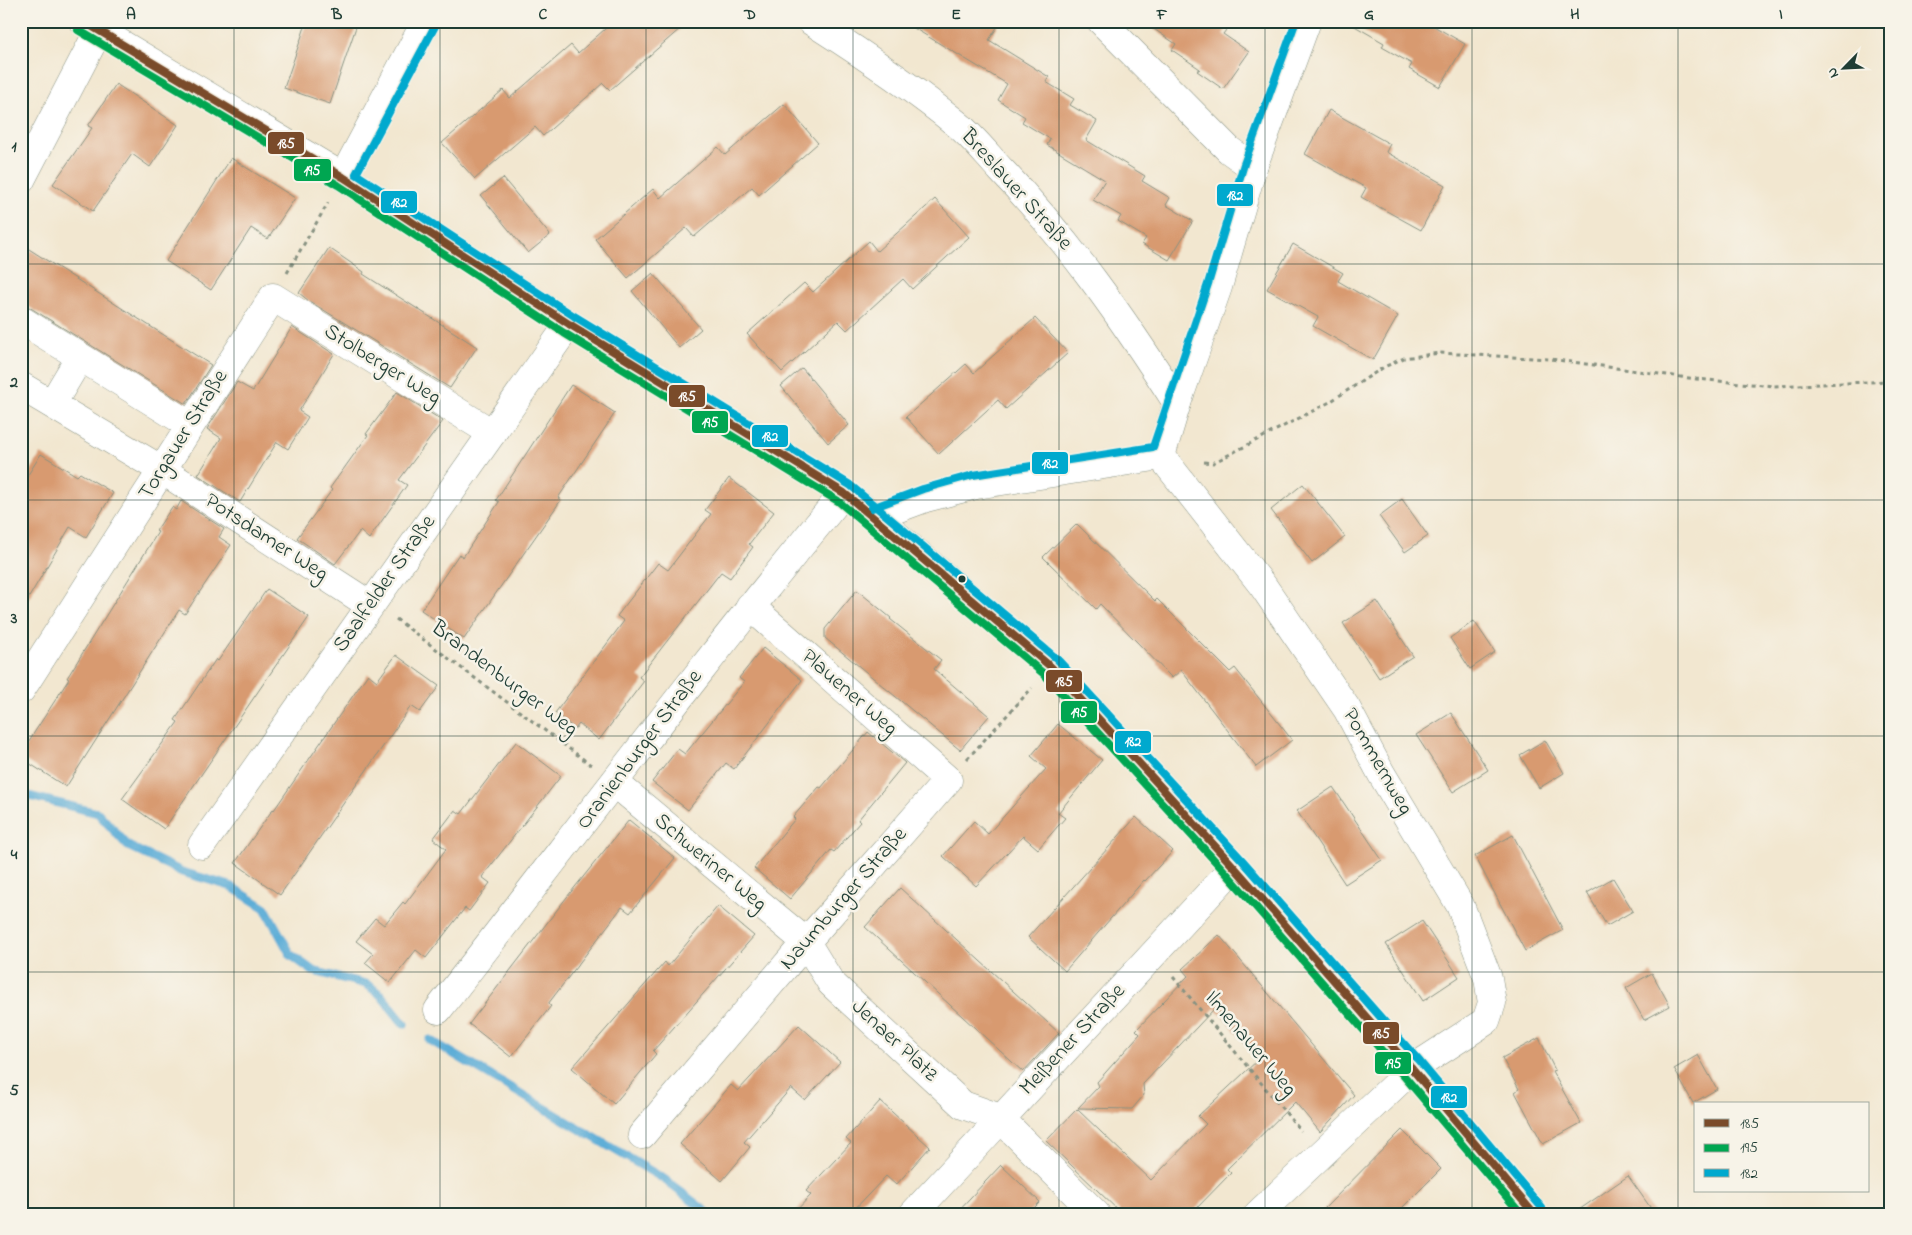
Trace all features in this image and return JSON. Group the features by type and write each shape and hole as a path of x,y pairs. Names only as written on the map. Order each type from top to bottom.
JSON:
{"street":[{"path":"343,177 426,21"},
{"name":"Breslauer Straße","path":"811,21 880,65 958,125 1020,190 1080,260 1132,332 1177,402"},
{"path":"1101,21 1229,150 1253,167"},
{"path":"875,516 926,498 976,486 1161,456 1177,402 1218,287 1253,167 1307,21"},
{"path":"21,180 91,26 343,177 569,324 844,492 875,516 1051,667 1234,867 1412,1069 1534,1214"},
{"name":"Torgauer Straße","path":"21,690 273,297"},
{"name":"Stolberger Weg","path":"273,297 492,433"},
{"path":"21,320 190,425"},
{"name":"Saalfelder Straße","path":"202,845 569,324"},
{"path":"52,404 80,357"},
{"name":"Potsdamer Weg","path":"21,386 162,470 370,605"},
{"name":"Pommernweg","path":"1161,456 1263,586 1347,709 1381,773 1451,887 1476,941 1488,978 1492,1003 1486,1021 1412,1069 1258,1214"},
{"name":"Oranienburger Straße","path":"438,1010 615,784 750,606 844,492"},
{"name":"Plauener Weg","path":"750,606 948,780"},
{"name":"Naumburger Straße","path":"642,1134 948,780"},
{"name":"Schweriner Weg","path":"615,784 806,942"},
{"name":"Meißener Straße","path":"913,1214 1234,867"},
{"name":"Jenaer Platz","path":"806,942 831,983 963,1105 1000,1118"},
{"path":"1000,1118 1096,1214"}],"path":[{"path":"273,297 343,177"},
{"path":"1161,456 1213,463 1328,403 1384,367 1404,358 1440,353 1550,359 1696,379 1774,386 1891,381"},
{"name":"Brandenburger Weg","path":"370,605 384,610 434,646 615,784"},
{"path":"948,780 1051,667"},
{"name":"Ilmenauer Weg","path":"1153,954 1321,1155"}],"building":[{"path":"307,21 358,21 330,104 284,88"},
{"path":"614,21 689,21 610,90 603,83 543,136 535,127 475,179 442,143 503,90 510,98 571,45 578,53"},
{"path":"902,21 1001,21 989,40 1049,77 1046,82 1074,99 1070,105 1097,121 1086,140 1145,176 1142,181 1170,198 1166,205 1193,221 1169,260 1142,244 1146,238 1118,221 1121,216 1093,200 1105,180 1047,145 1050,139 1022,122 1025,117 998,100 1007,84"},
{"path":"1142,21 1233,21 1223,34 1249,52 1223,89 1197,71 1200,69 1172,50 1176,44"},
{"path":"1346,21 1425,21 1465,44 1440,87 1409,69 1412,64 1382,47 1384,43"},
{"path":"116,84 178,125 150,167 132,154 93,211 53,184 92,128 88,126"},
{"path":"784,104 818,143 759,195 752,187 694,237 686,228 628,278 595,239 653,189 660,198 718,147 725,155"},
{"path":"1329,110 1390,144 1386,152 1445,185 1421,230 1361,197 1366,188 1305,154"},
{"path":"231,158 295,198 268,239 251,228 211,290 166,261"},
{"path":"503,178 550,235 528,253 481,196"},
{"path":"935,199 969,237 912,289 903,279 847,330 838,321 782,372 747,334 804,283 813,292 869,241 877,251"},
{"path":"21,244 211,365 186,404 29,307 21,304"},
{"path":"1293,244 1343,273 1338,281 1398,316 1373,360 1313,326 1318,317 1267,289"},
{"path":"329,248 364,272 363,274 477,347 450,388 299,293"},
{"path":"653,273 701,329 679,348 632,291"},
{"path":"1035,318 1068,353 1006,409 998,400 939,454 906,417 966,364 974,373"},
{"path":"292,327 334,354 299,411 308,417 288,449 277,442 240,502 198,475 221,438 207,429 237,382 253,391"},
{"path":"802,368 849,425 828,443 781,386"},
{"path":"571,385 615,413 558,498 561,500 464,639 421,610 459,554 463,557 499,502 496,500"},
{"path":"397,392 443,421 399,480 407,485 369,539 360,531 335,564 297,538 332,490 330,488 368,435 366,434"},
{"path":"41,454 77,476 80,473 113,493 86,537 70,527 21,611 21,486"},
{"path":"729,478 774,512 749,544 753,547 730,578 721,572 639,677 644,681 599,740 579,724 575,729 555,713 624,621 617,616 658,563 668,570 711,514 705,510"},
{"path":"1303,484 1345,537 1312,563 1271,510"},
{"path":"1402,499 1428,536 1405,552 1379,516"},
{"path":"181,501 224,529 219,537 231,545 185,614 179,610 66,787 21,758 21,753 69,679 67,678 158,532 156,531 172,507 176,510"},
{"path":"1077,524 1155,601 1157,599 1230,672 1235,668 1292,740 1256,767 1181,670 1172,678 1100,604 1096,609 1043,557"},
{"path":"267,589 309,617 164,829 122,799 178,722 175,720 216,659 218,661"},
{"path":"857,590 941,660 934,669 989,716 960,750 825,638 825,629"},
{"path":"1377,601 1413,656 1379,678 1343,623"},
{"path":"1474,621 1495,652 1470,669 1450,638"},
{"path":"763,648 802,680 734,769 726,763 688,810 652,782 678,749 685,754 744,682 739,678"},
{"path":"396,655 439,686 420,712 411,706 280,895 235,863 368,674 377,681"},
{"path":"1451,713 1488,770 1453,792 1416,735"},
{"path":"1058,724 1102,760 1058,813 1065,818 1038,849 1023,836 976,886 943,856 974,821 988,834 1046,769 1031,756"},
{"path":"868,732 905,763 858,820 860,822 834,852 831,850 790,899 754,868 795,819 793,817 819,787 821,788"},
{"path":"1545,740 1564,773 1539,788 1520,755"},
{"path":"516,742 561,776 482,877 490,883 469,911 465,908 426,958 416,950 390,983 365,963 373,954 356,941 375,918 384,925 403,902 405,904 446,849 433,839 455,810 461,814"},
{"path":"1333,787 1382,860 1345,884 1297,811"},
{"path":"1136,817 1173,851 1144,880 1065,971 1028,937"},
{"path":"629,820 675,858 630,913 622,907 548,1004 551,1006 511,1057 469,1024"},
{"path":"1513,835 1563,930 1525,951 1475,856"},
{"path":"1613,878 1633,911 1607,926 1587,893"},
{"path":"900,888 1059,1033 1023,1072 865,927"},
{"path":"718,906 754,936 653,1051 656,1054 614,1104 572,1068 665,962 668,966"},
{"path":"1422,921 1459,977 1423,1001 1386,944"},
{"path":"1219,935 1354,1095 1320,1132 1295,1102 1227,1169 1231,1173 1191,1214 1122,1214 1046,1141 1077,1109 1151,1180 1206,1124 1198,1116 1259,1059 1215,1008 1143,1084 1144,1095 1132,1109 1078,1108 1099,1086 1097,1082 1140,1034 1136,1030 1188,976 1182,969"},
{"path":"1652,973 1670,1006 1644,1020 1626,988"},
{"path":"799,1025 840,1062 805,1100 791,1088 744,1142 750,1147 722,1181 680,1144 731,1085 738,1091"},
{"path":"1539,1038 1555,1070 1552,1071 1581,1123 1543,1144 1515,1092 1519,1089 1502,1058"},
{"path":"1698,1055 1717,1089 1693,1103 1674,1069"},
{"path":"880,1101 930,1147 896,1185 886,1176 850,1214 793,1214 811,1195 806,1191 851,1143 846,1139"},
{"path":"1402,1130 1441,1169 1396,1214 1319,1214"},
{"path":"1001,1165 1040,1202 1028,1214 955,1214"},
{"path":"1628,1176 1655,1214 1573,1214"}],"waterway":[{"path":"21,794 98,813 128,846 182,872 230,886 265,908 291,955 313,971 366,984 380,994 404,1024"},
{"path":"430,1040 664,1179 709,1214"}],"transit line":[{"name":"185","path":"83,21 343,177 569,324 844,493 1051,667 1234,867 1412,1069 1534,1214"},
{"name":"182","path":"872,508 923,489 973,475 1153,447 1208,284 1244,164 1296,21"},
{"name":"182","path":"435,26 356,174 574,316 850,485 1057,659 1242,860 1420,1062 1542,1208"},
{"name":"195","path":"78,30 338,185 564,333 838,501 1044,674 1227,874 1404,1076 1521,1214"}]}
